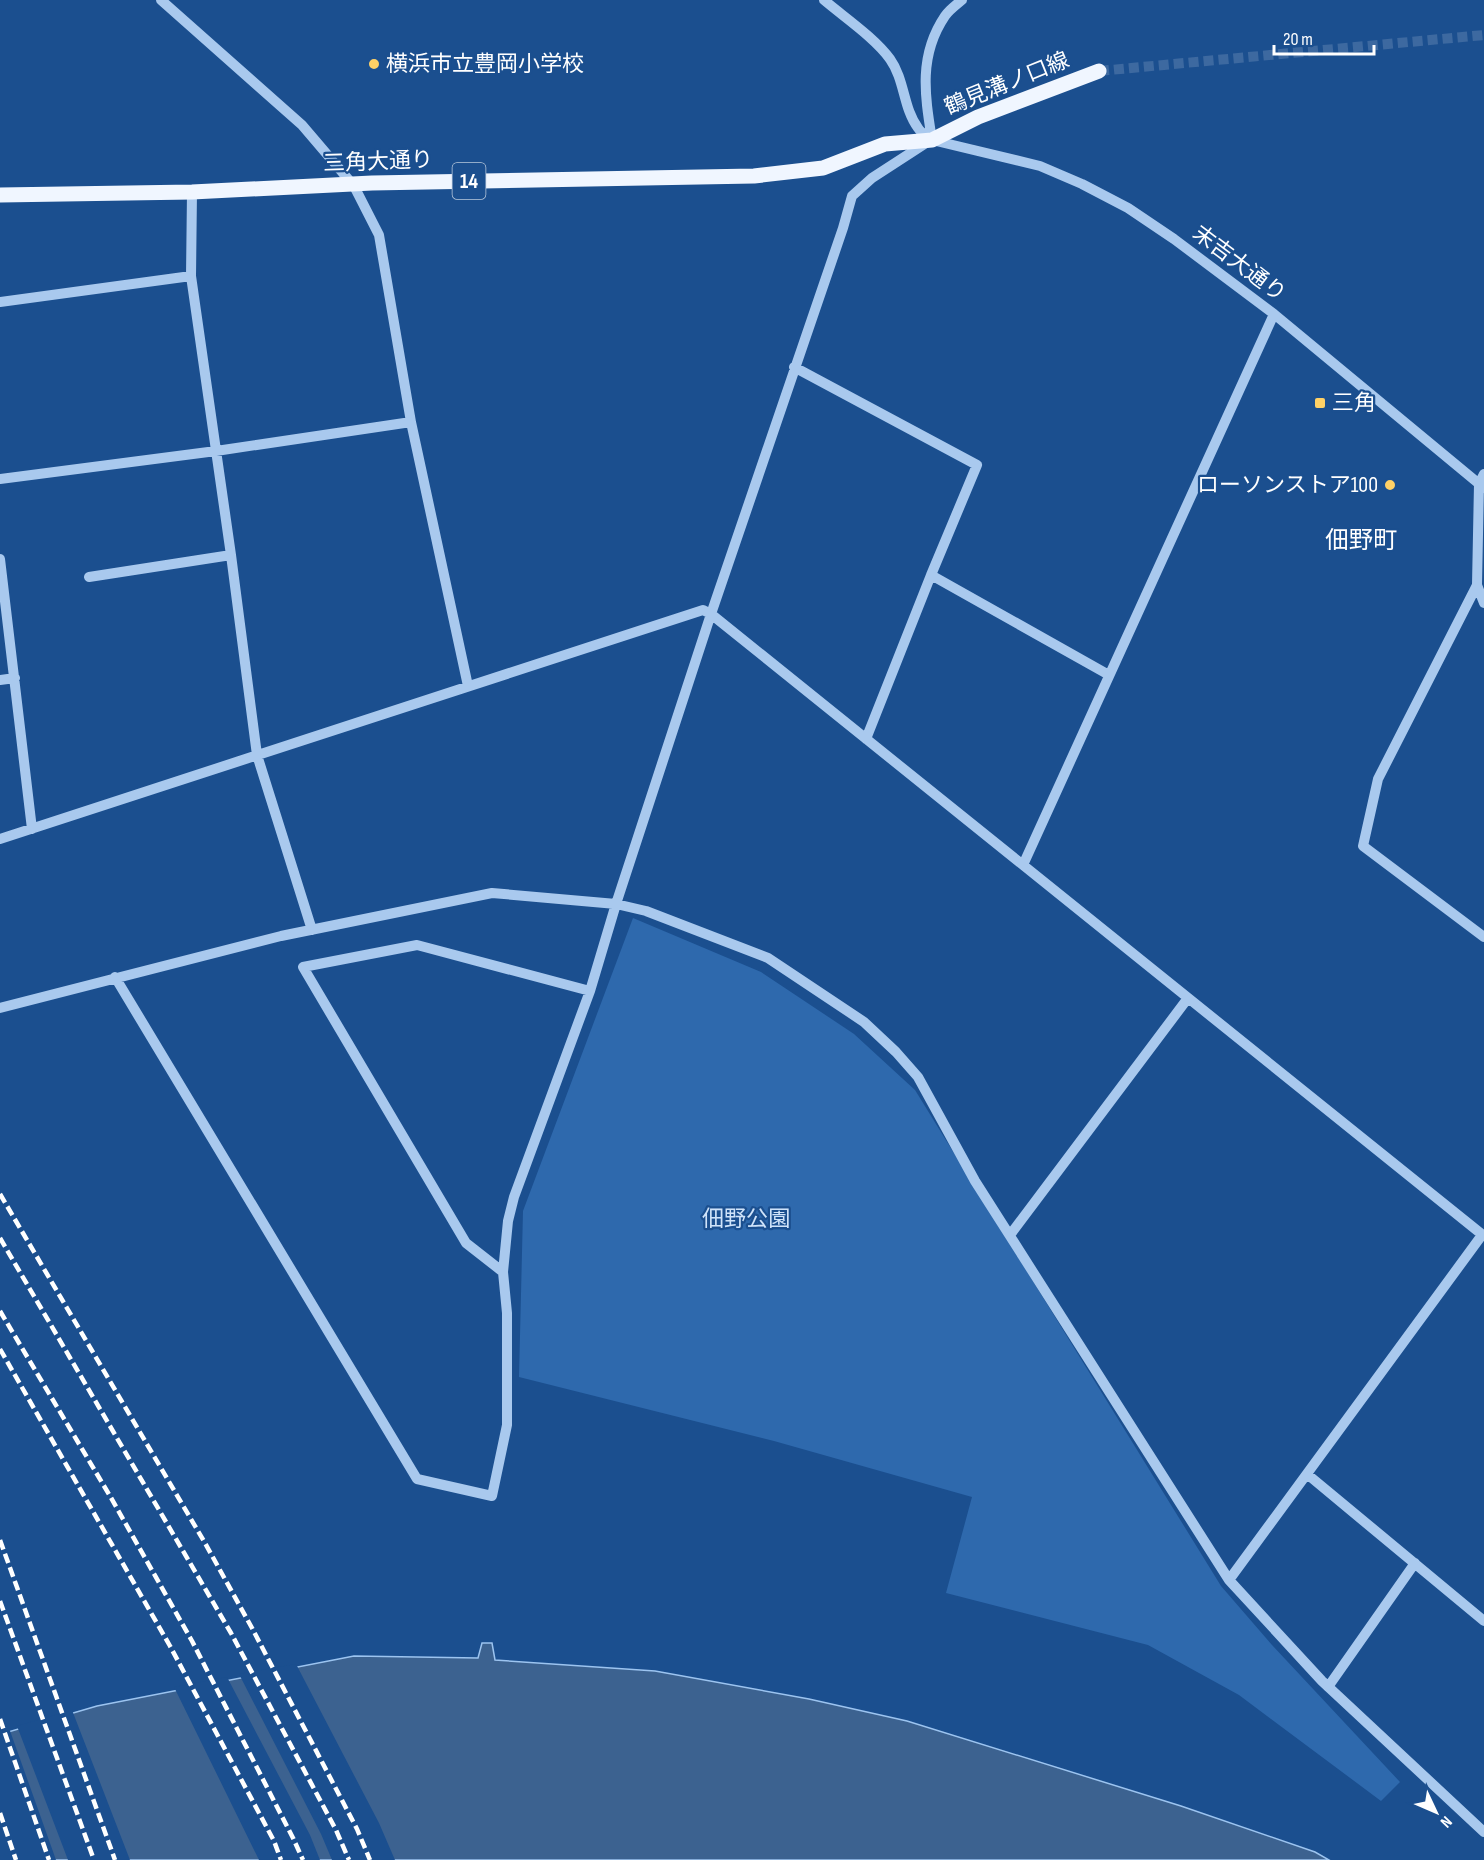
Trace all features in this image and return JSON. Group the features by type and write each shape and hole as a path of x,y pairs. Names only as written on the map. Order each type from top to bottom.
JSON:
{"main road":[{"name":"鶴見溝ノ口線","path":"932,140 978,117 1099,71"},
{"name":"三角大通り","path":"0,195 192,192 354,186 372,183 754,176 824,168 885,144 932,140"}],"street":[{"path":"161,0 302,125 354,186 378,235 411,422 468,686"},
{"path":"824,0 891,60 902,84 912,117 919,130 932,140"},
{"path":"932,140 925,93 928,49 945,15 962,0"},
{"path":"115,977 417,1479 492,1496 507,1425 507,1313 503,1272 508,1221 514,1197 590,991 616,904 711,614 852,196 872,178 932,140"},
{"name":"末吉大通り","path":"932,140 1040,166 1082,184 1128,208 1174,239 1274,314 1482,482"},
{"path":"192,192 191,276 257,755 312,930"},
{"path":"0,302 191,276"},
{"path":"1023,865 1274,314"},
{"path":"794,367 977,465 866,739"},
{"path":"0,479 216,451 411,422"},
{"path":"1482,482 1478,585 1484,603"},
{"path":"89,577 231,555"},
{"path":"0,559 32,829"},
{"path":"931,575 1109,675"},
{"path":"1478,585 1378,779 1363,846 1484,937"},
{"path":"0,839 703,609 1483,1236 1229,1580"},
{"path":"0,680 15,678"},
{"path":"0,1008 280,936 492,893 616,904 646,911 768,958 864,1022 896,1052 918,1077 975,1181 1229,1580 1328,1687 1484,1832"},
{"path":"503,1272 466,1243 303,967 417,945 590,991"},
{"path":"1010,1235 1188,998"},
{"path":"1307,1474 1484,1621"},
{"path":"1328,1687 1415,1563"}],"green space":[{"name":"佃野公園","path":"633,918 761,972 854,1034 915,1090 1221,1586 1272,1645 1400,1782 1381,1801 1239,1695 1148,1645 946,1593 972,1497 774,1441 519,1377 523,1211"}],"shaded area":[{"path":"482,1643 492,1643 495,1660 655,1671 809,1699 907,1721 1181,1806 1315,1852 1329,1860 0,1860 8,1732 97,1706 354,1656 478,1658"}],"pier":[{"path":"296,1664 379,1823 395,1860 332,1860 239,1674"},
{"path":"227,1677 310,1835 320,1860 259,1860 174,1687"},
{"path":"72,1710 130,1860 68,1860 17,1726"},
{"path":"9,1728 56,1860 0,1860 0,1731"}],"tunnel":[{"path":"1099,71 1484,35"}],"railway":[{"path":"0,1194 205,1543 357,1829 370,1860"},
{"path":"0,1238 231,1633 336,1830 349,1860"},
{"path":"0,1311 110,1496 192,1641 303,1860"},
{"path":"0,1349 170,1646 274,1841 281,1860"},
{"path":"0,1540 115,1860"},
{"path":"0,1601 94,1860"},
{"path":"0,1719 49,1860"},
{"path":"0,1813 16,1860"}],"place":[{"name":"横浜市立豊岡小学校","path":"374,64"},
{"name":"三角","path":"1320,403"},
{"name":"ローソンストア100","path":"1390,485"}],"district":[{"name":"佃野町","path":"1361,540"}]}
